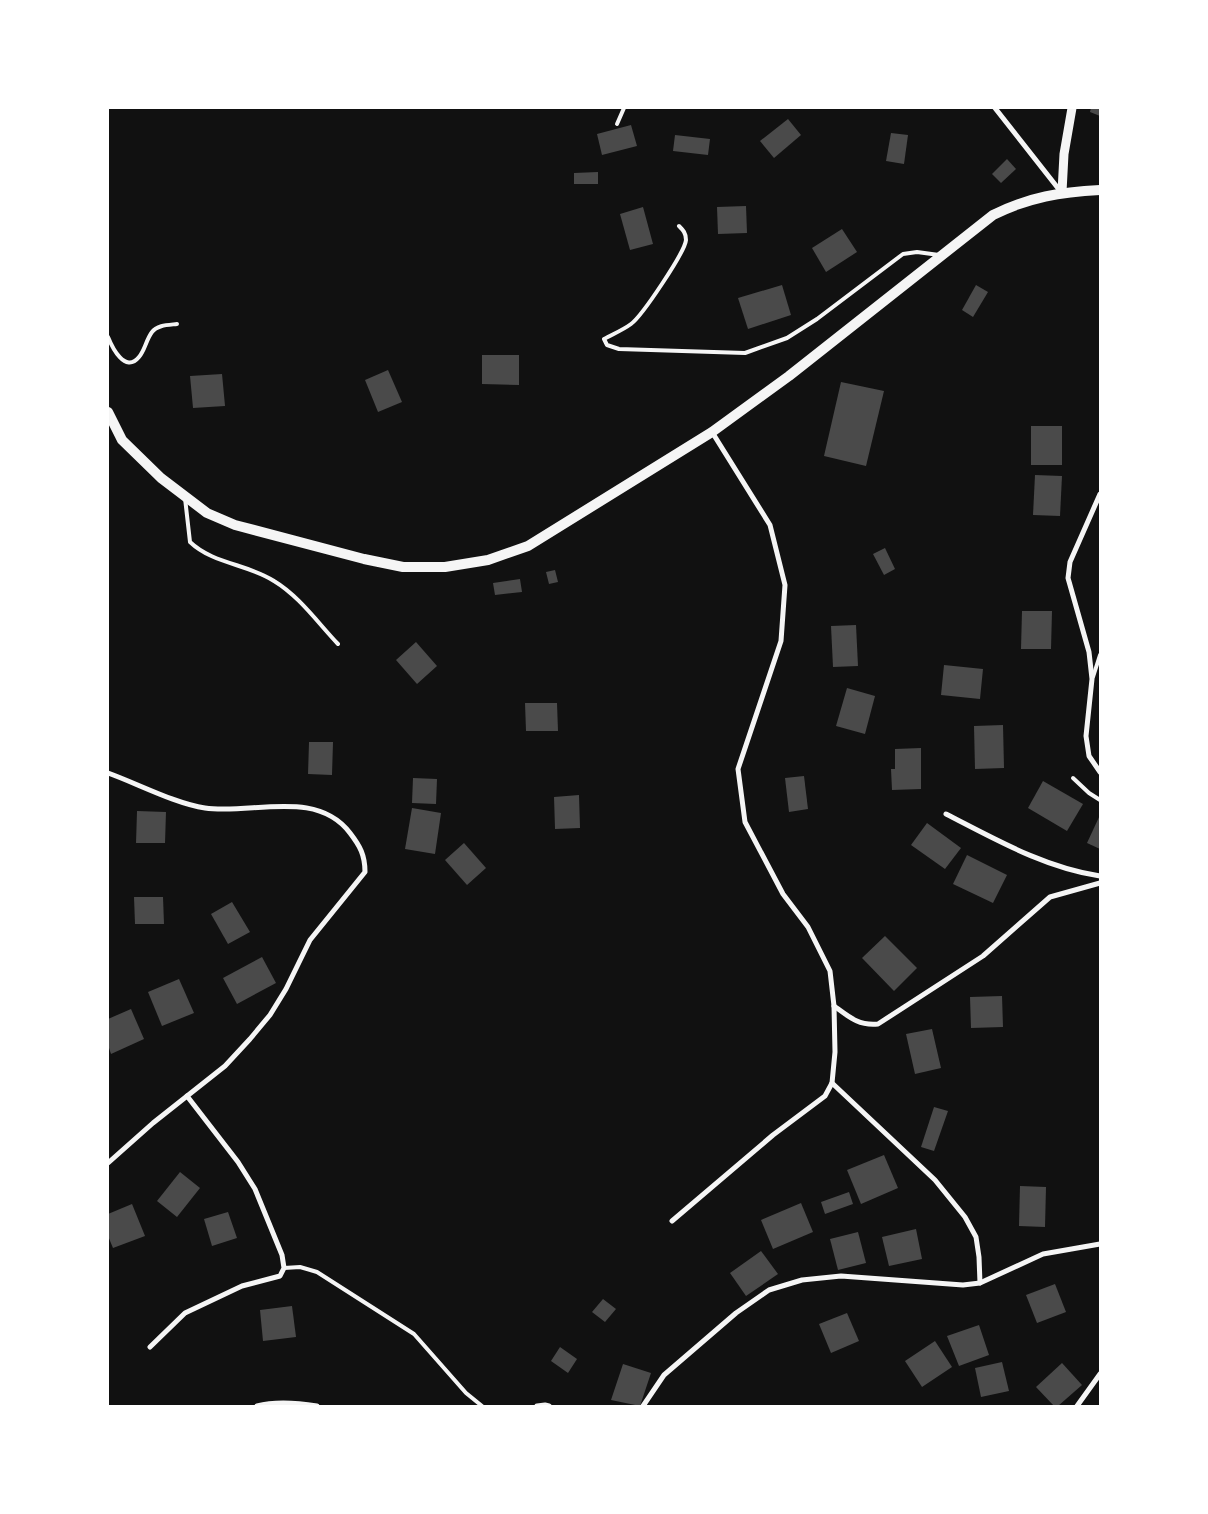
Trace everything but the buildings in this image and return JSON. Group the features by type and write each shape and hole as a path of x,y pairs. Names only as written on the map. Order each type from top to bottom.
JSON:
{"main road":[{"path":"108,412 122,440 160,478 207,513 235,525 321,548 403,566 445,567 488,560 528,546 712,432 789,376 994,215 1015,204 1062,192 1100,190"}],"street":[{"path":"995,108 1062,192"},
{"path":"1062,192 1064,154 1072,108"},
{"path":"672,1221 773,1135 825,1096 832,1083 834,1006 830,972 821,949 808,927 783,894 744,822 738,768 781,641 785,585 770,525 712,432"},
{"path":"1100,494 1070,562 1068,578 1089,652 1092,679 1086,736 1089,756 1100,772"},
{"path":"108,773 204,808 275,806 303,808 327,815 346,828 360,846 365,858 365,872 310,940 286,989 270,1015 225,1066 108,1163"},
{"path":"946,814 1013,848 1057,865 1100,876"},
{"path":"834,1006 856,1022 867,1025 878,1024 982,956 1050,897 1100,883"},
{"path":"832,1083 935,1180 965,1217 976,1238 980,1283"},
{"path":"150,1347 185,1313 242,1286 280,1276 284,1268 282,1255 255,1189 238,1162 187,1096"},
{"path":"643,1406 664,1375 736,1313 769,1290 802,1280 841,1276 963,1285 980,1283 1044,1254 1100,1244"},
{"path":"1077,1406 1100,1374"},
{"path":"257,1406 266,1404 318,1406"},
{"path":"537,1406 549,1406"}],"lane":[{"path":"616,124 624,108"},
{"path":"679,226 685,232 686,241 679,257 664,277 650,305 632,324 604,339 608,345 619,349 745,353 787,338 817,319 903,254 917,252 941,255"},
{"path":"108,337 117,355 123,361 133,362 139,358 152,331 163,325 177,324"},
{"path":"186,498 190,542 211,556 273,580 287,590 338,644"},
{"path":"1092,679 1100,655"},
{"path":"1073,778 1089,793 1100,800"},
{"path":"284,1268 300,1267 317,1272 414,1334 466,1393 482,1406"}]}
